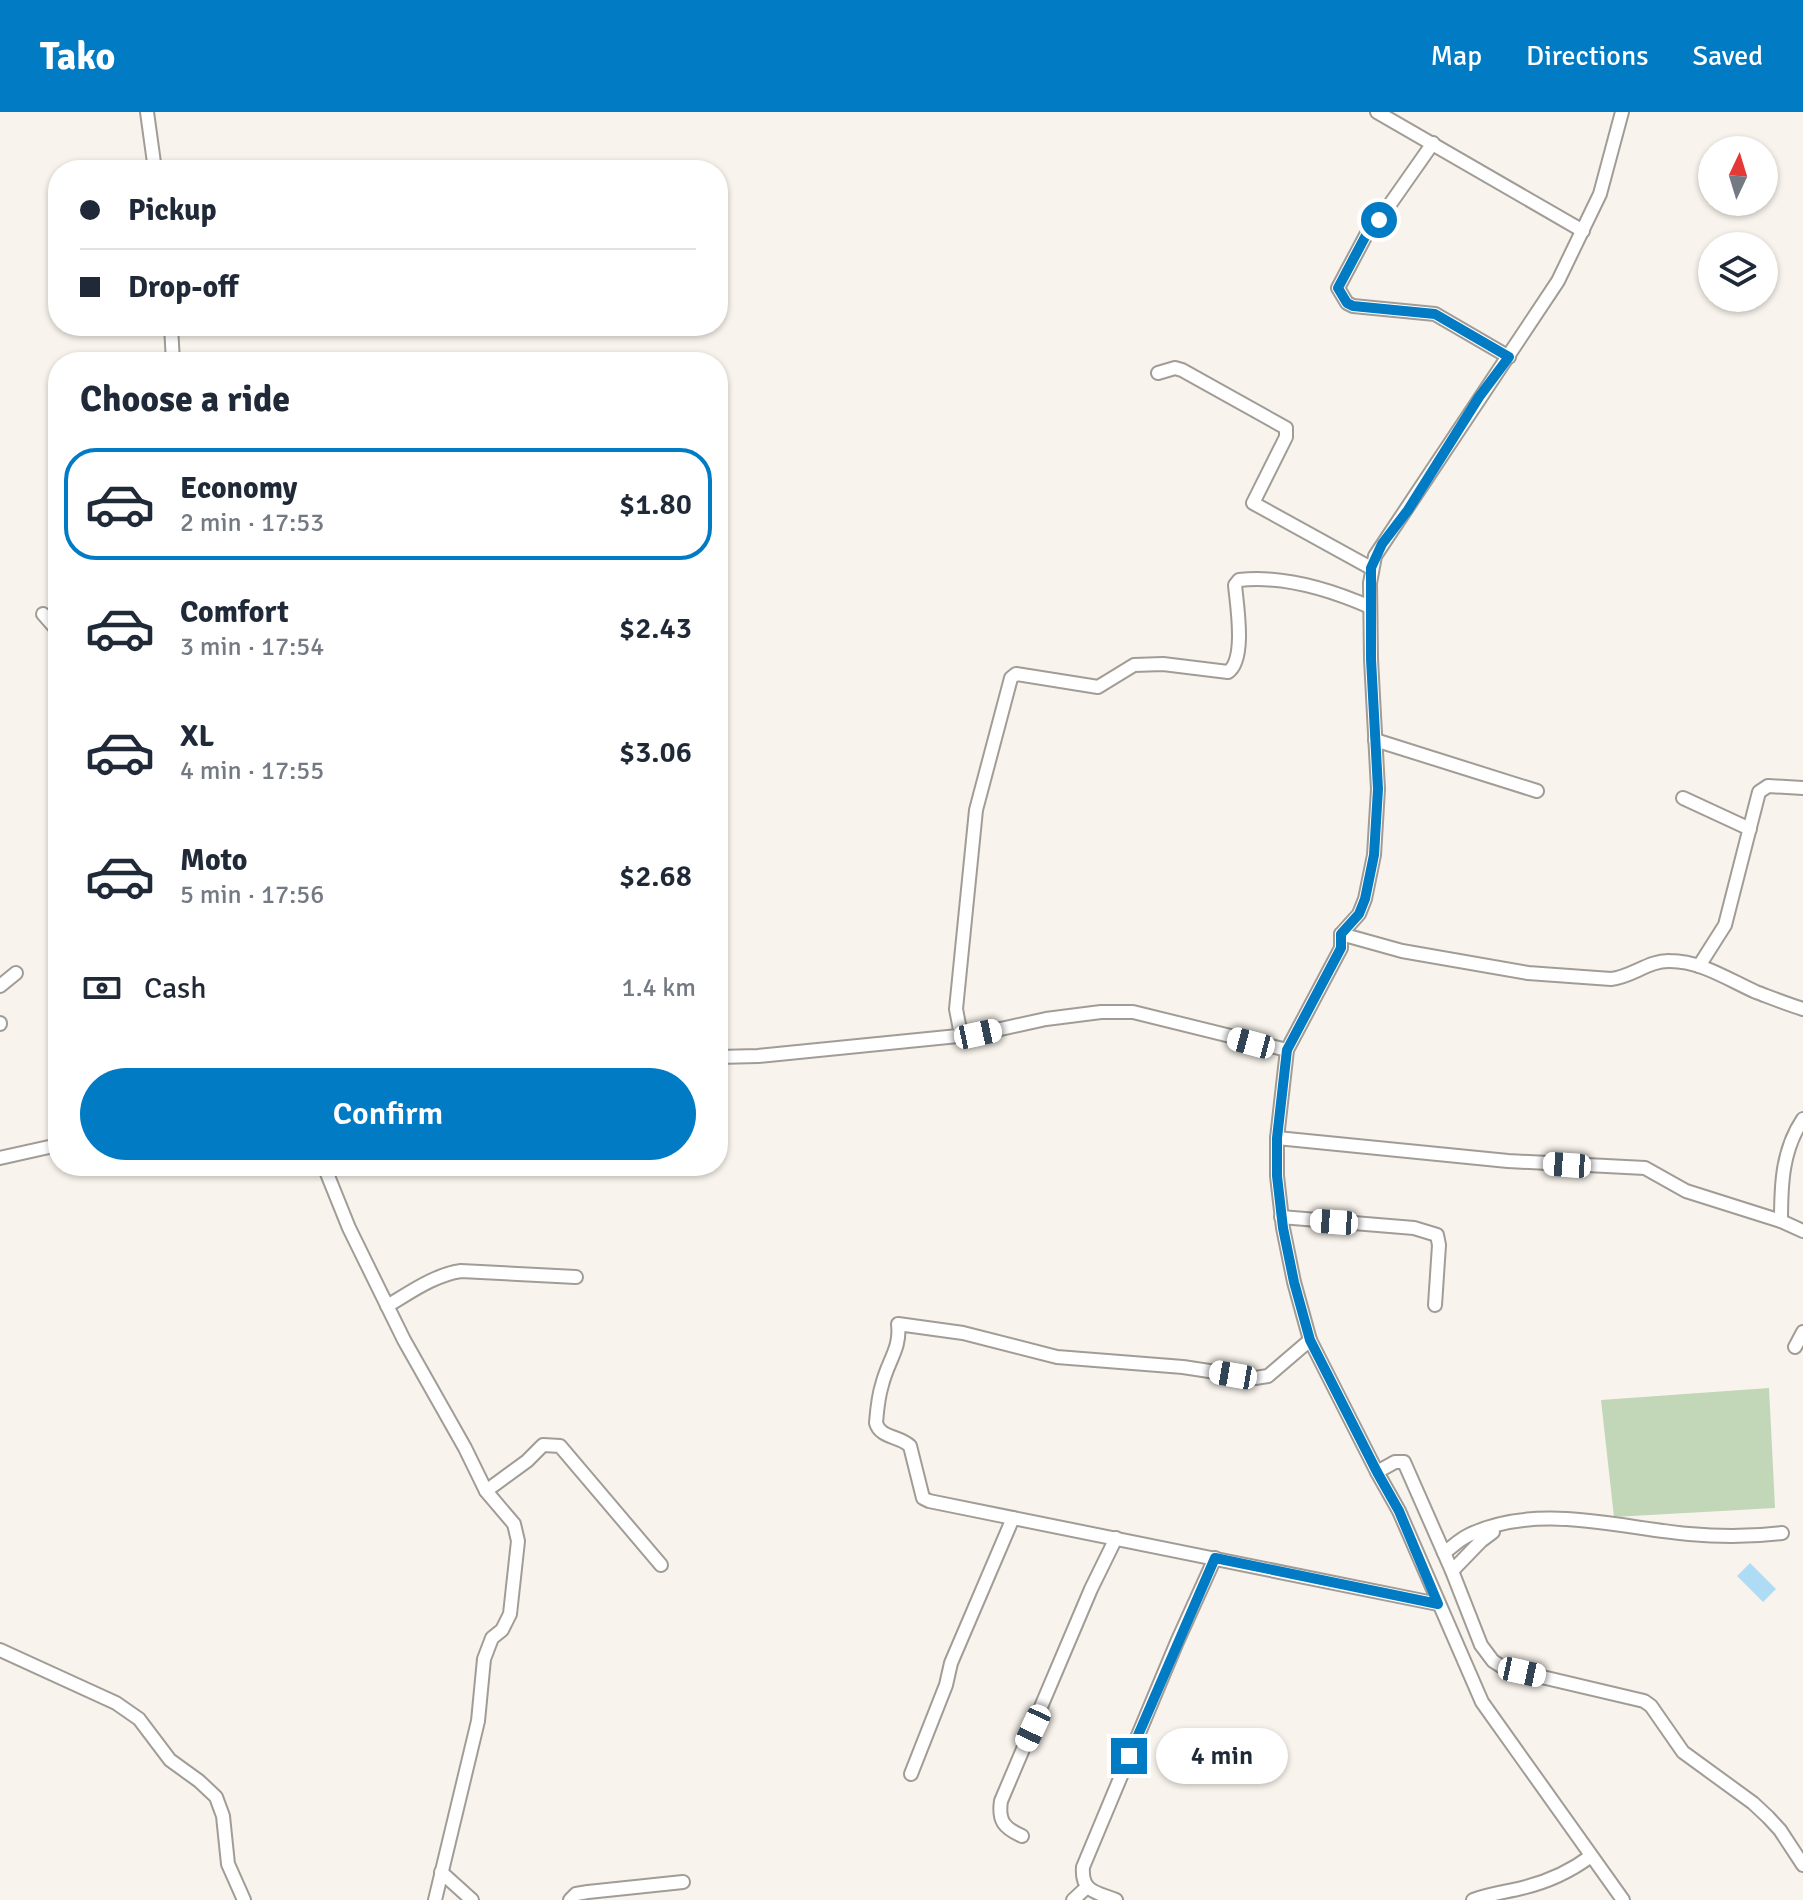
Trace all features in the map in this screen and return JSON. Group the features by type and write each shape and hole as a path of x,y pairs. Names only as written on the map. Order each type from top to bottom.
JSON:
{"street":[{"path":"147,112 154,160"},
{"path":"1377,112 1583,231"},
{"path":"1622,112 1600,194 1558,281 1479,397 1408,510 1382,544 1371,568 1378,789 1371,881 1359,914 1341,934 1341,948 1287,1050 1277,1138 1277,1176 1281,1217 1294,1282 1310,1340 1399,1511 1482,1702 1505,1730 1623,1900"},
{"path":"1433,143 1379,220 1373,222 1338,288 1347,303 1353,306 1435,314 1509,357"},
{"path":"1158,373 1175,368 1182,370 1286,428 1286,437 1253,503 1371,568"},
{"path":"961,1035 956,1009 976,810 1011,678 1016,674 1098,687 1134,665 1148,663 1228,672 1235,667 1239,656 1235,585 1239,580 1261,579 1319,587 1370,607"},
{"path":"43,614 48,620"},
{"path":"1375,740 1537,791"},
{"path":"1699,966 1725,925 1763,788 1803,788"},
{"path":"1683,798 1750,829"},
{"path":"1341,934 1402,951 1528,973 1611,979 1668,960 1699,966 1803,1009"},
{"path":"0,986 16,973"},
{"path":"728,1057 961,1035 1087,1014 1133,1012 1287,1050"},
{"path":"1781,1221 1787,1150 1803,1119"},
{"path":"1277,1138 1508,1161 1645,1168 1686,1191 1803,1231"},
{"path":"0,1158 48,1147"},
{"path":"328,1176 387,1306 486,1491 514,1524 518,1541 510,1614 502,1630 492,1638 484,1659 478,1721 435,1900"},
{"path":"1281,1217 1414,1228 1437,1235 1435,1305"},
{"path":"387,1306 448,1273 461,1271 576,1277"},
{"path":"1310,1340 1268,1376 1255,1378 1183,1367 1057,1357 963,1333 898,1324 900,1340 891,1355 881,1386 877,1429 910,1446 923,1498 938,1504 1438,1604"},
{"path":"1795,1347 1803,1332"},
{"path":"486,1491 527,1461 543,1445 560,1446 661,1565"},
{"path":"1377,1472 1401,1460 1404,1462 1481,1645 1493,1661 1504,1668 1644,1701 1657,1713 1683,1752 1768,1817 1803,1865"},
{"path":"911,1774 946,1685 951,1663 1013,1518"},
{"path":"1444,1553 1470,1534 1506,1524 1544,1519 1596,1521 1686,1534 1742,1538 1782,1533"},
{"path":"1452,1571 1481,1541 1506,1524"},
{"path":"1022,1836 1001,1822 1001,1801 1091,1589 1116,1538"},
{"path":"1116,1900 1087,1887 1083,1867 1215,1558"},
{"path":"0,1650 116,1703 133,1714 153,1734 170,1760 210,1790 220,1806 228,1864 244,1900"},
{"path":"1473,1900 1556,1876 1591,1856"},
{"path":"441,1872 472,1900"},
{"path":"570,1900 576,1894 588,1892 683,1882"},
{"path":"1073,1900 1087,1887"}],"green space":[{"path":"1769,1388 1775,1508 1614,1517 1601,1400"}],"water":[{"path":"1750,1563 1776,1589 1763,1602 1737,1576"}],"route":[{"path":"1129,1756 1215,1558 1438,1604 1399,1511 1310,1340 1283,1228 1277,1176 1277,1138 1287,1050 1341,948 1341,934 1359,914 1371,881 1378,789 1371,659 1371,568 1382,544 1408,510 1479,397 1509,357 1435,314 1347,303 1338,288 1373,222 1379,220"}]}
